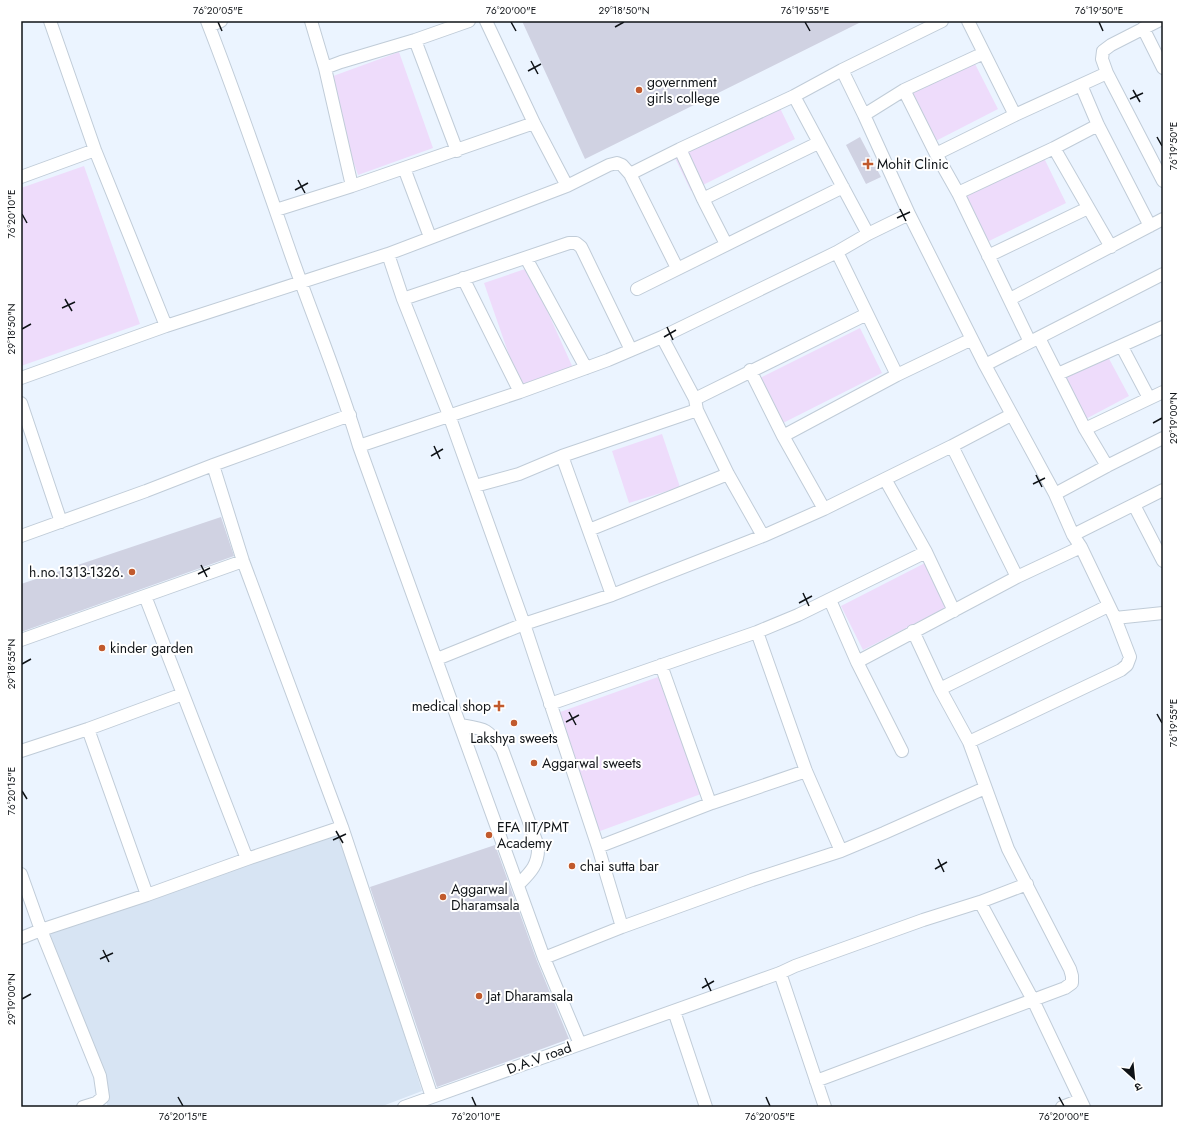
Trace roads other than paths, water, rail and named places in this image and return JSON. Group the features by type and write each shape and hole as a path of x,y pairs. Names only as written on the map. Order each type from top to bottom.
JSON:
{"street":[{"path":"50,21 96,150 166,326"},
{"path":"221,21 208,23 544,958 580,1044"},
{"path":"311,21 325,68 352,186"},
{"path":"325,68 415,40 469,21"},
{"path":"486,21 534,123 567,186"},
{"path":"630,174 794,96 842,70 942,21"},
{"path":"968,21 1015,115"},
{"path":"1158,21 1110,45 1103,51 1102,59 1107,72 1163,180"},
{"path":"1143,28 1163,68"},
{"path":"415,40 457,151"},
{"path":"864,115 904,90 984,53"},
{"path":"842,70 909,214 985,365 1054,494 1073,535 1081,546 1108,606 1115,618 1130,657 1127,665 1121,670 969,742"},
{"path":"936,154 1107,72"},
{"path":"1081,85 1098,125 1150,226"},
{"path":"904,90 936,154 958,193 1010,299 1034,340 1058,374 1085,429 1107,466"},
{"path":"794,96 868,234"},
{"path":"276,210 457,151 534,123"},
{"path":"958,193 1054,148 1098,125"},
{"path":"703,199 818,143"},
{"path":"1054,148 1111,247"},
{"path":"680,149 726,244"},
{"path":"21,177 96,150"},
{"path":"21,378 166,326 388,254 567,186 609,165 617,163 622,165 630,174 677,268"},
{"path":"404,168 430,237"},
{"path":"637,289 843,187"},
{"path":"988,256 1088,208"},
{"path":"359,446 520,392 608,360 662,337 837,252 868,234 909,214"},
{"path":"1010,299 1163,219"},
{"path":"403,299 569,243 576,243 581,247 631,350"},
{"path":"837,252 898,375"},
{"path":"388,254 403,299 449,415 524,624 598,847 622,927"},
{"path":"526,258 586,368"},
{"path":"985,365 1163,274"},
{"path":"463,278 520,392"},
{"path":"475,486 519,474 696,404 750,370 867,314"},
{"path":"1058,374 1162,330"},
{"path":"662,337 696,404 728,474 763,536"},
{"path":"783,436 898,375 972,339"},
{"path":"1122,347 1149,398"},
{"path":"750,370 783,436 824,509"},
{"path":"1085,429 1163,392"},
{"path":"21,403 60,522"},
{"path":"21,536 350,415"},
{"path":"437,659 524,624 612,595 763,536 824,509 1011,415"},
{"path":"1054,494 1163,438"},
{"path":"952,446 1017,577"},
{"path":"562,456 612,595"},
{"path":"213,465 243,561 342,827 432,1097"},
{"path":"589,530 728,474"},
{"path":"885,479 926,552 954,611"},
{"path":"1073,535 1163,490"},
{"path":"1134,505 1163,561"},
{"path":"857,662 1017,577 1081,546"},
{"path":"550,704 757,632 830,600 926,552"},
{"path":"21,640 243,561"},
{"path":"145,596 247,859"},
{"path":"830,600 857,662 902,751"},
{"path":"940,690 1108,606"},
{"path":"1115,618 1163,613"},
{"path":"816,1080 992,1016 1065,988 1072,983 1072,976 1027,884 1008,849 969,742 940,690 914,631"},
{"path":"757,632 806,771 841,851"},
{"path":"661,665 710,803"},
{"path":"21,751 88,729 183,694"},
{"path":"460,725 483,729 492,735 502,749 538,846 538,856 535,865 530,873 518,885"},
{"path":"88,729 147,896"},
{"path":"598,847 710,803 806,771"},
{"path":"544,958 622,927 752,880 841,851 985,788"},
{"path":"21,938 147,896 247,859 342,827"},
{"path":"21,874 100,1076 103,1097 96,1103 83,1107"},
{"name":"D.A.V road","path":"404,1107 780,974 795,966 915,923 980,902 1027,884"},
{"path":"980,902 1033,1000 1082,1103 1062,1107"},
{"path":"780,974 825,1107"},
{"path":"674,1011 706,1107"}],"place":[{"name":"government girls college","path":"639,90"},
{"name":"Mohit Clinic","path":"868,164"},
{"name":"h.no.1313-1326.","path":"132,572"},
{"name":"kinder garden","path":"102,648"},
{"name":"medical shop","path":"499,706"},
{"name":"Lakshya sweets","path":"514,723"},
{"name":"Aggarwal sweets","path":"534,763"},
{"name":"EFA IIT/PMT Academy","path":"489,835"},
{"name":"chai sutta bar","path":"572,866"},
{"name":"Aggarwal Dharamsala","path":"443,897"},
{"name":"Jat Dharamsala","path":"479,996"}]}
